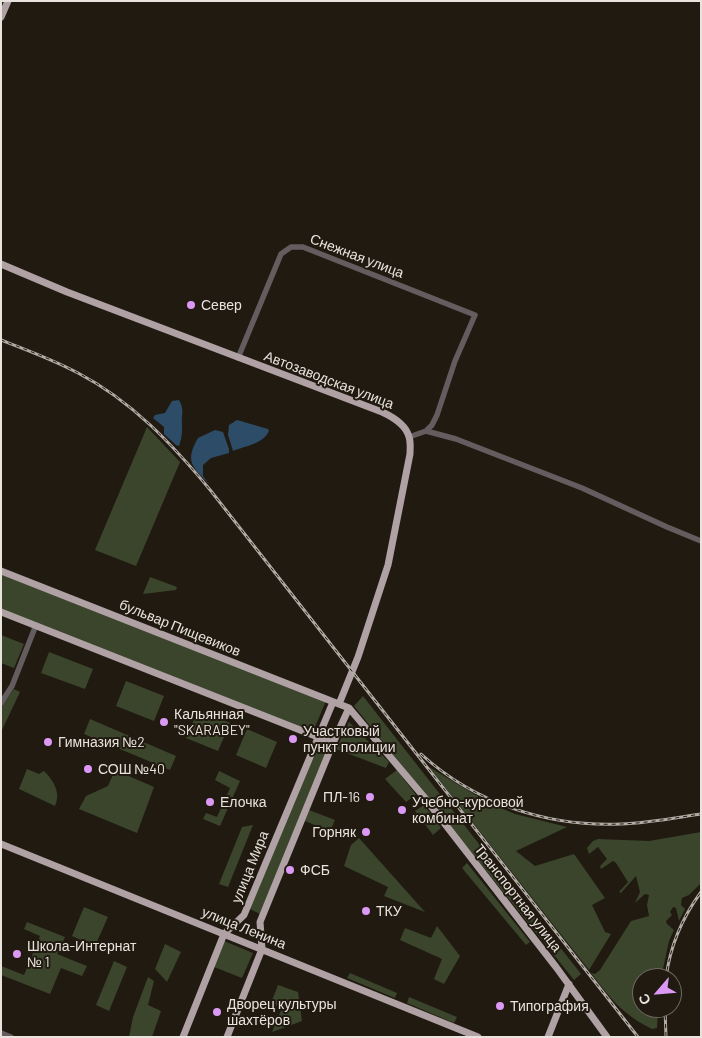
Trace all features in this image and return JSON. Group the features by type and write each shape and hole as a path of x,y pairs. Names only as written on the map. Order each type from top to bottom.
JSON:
{"main road":[{"path":"1,18 8,1"},
{"name":"Автозаводская улица","path":"1,264 67,292 394,418 409,437"},
{"path":"336,703 358,657 388,566 410,454 409,437"},
{"name":"бульвар Пищевиков","path":"1,570 349,708"},
{"path":"1,612 333,743"},
{"name":"улица Мира","path":"183,1037 224,934 244,915 317,737 336,703"},
{"path":"227,1037 262,949 260,922 349,708"},
{"name":"Транспортная улица","path":"349,708 424,797 569,984 607,1037"},
{"name":"улица Ленина","path":"1,844 478,1037"},
{"path":"548,1037 569,984"}],"street":[{"name":"Снежная улица","path":"238,358 281,254 291,247 303,247 475,315 455,361 438,415 426,432"},
{"path":"409,437 426,432 456,438 573,484 701,541"},
{"path":"1,703 12,686 36,626"},
{"path":"1,1032 12,1037"}],"green space":[{"path":"147,427 180,462 136,566 95,550"},
{"path":"1,574 326,701 312,734 1,609"},
{"path":"150,577 177,587 176,590 143,594"},
{"path":"1,635 24,644 14,668 1,663"},
{"path":"49,652 93,669 85,689 41,673"},
{"path":"126,681 164,696 154,721 116,706"},
{"path":"14,689 20,692 1,732 1,707"},
{"path":"363,696 581,974 574,980 354,706"},
{"path":"198,710 230,723 218,751 186,738"},
{"path":"90,719 176,756 170,770 84,734"},
{"path":"349,722 389,762 386,768 336,749"},
{"path":"247,729 277,742 266,768 236,755"},
{"path":"319,741 330,745 260,914 250,909"},
{"path":"429,767 489,803 515,814 567,827 516,851 535,866 574,854 605,898 592,905 605,932 611,934 589,970"},
{"path":"27,769 39,774 44,771 51,779 57,792 55,806 19,789"},
{"path":"115,770 154,787 137,833 79,809 86,796 108,786"},
{"path":"397,770 416,795 406,802 385,779"},
{"path":"219,771 240,781 220,826 203,819 206,813 217,817 230,788 215,780"},
{"path":"424,805 441,828 433,835 415,811"},
{"path":"309,810 335,820 332,827 324,829 305,821"},
{"path":"253,825 228,887 219,884 242,827"},
{"path":"701,832 701,883 689,895 682,898 681,905 685,909 679,921 676,908 673,907 670,912 672,915 666,921 674,930 669,941 663,968 632,968 632,1017 604,990 591,973 595,974 600,970 631,921 649,916 647,905 649,895 645,894 635,903 640,892 636,876 621,893 619,892 628,882 616,863 613,861 601,869 600,866 607,859 598,847 589,854 587,848 593,841 598,839 649,841"},
{"path":"359,838 425,912 384,896 388,887 344,866 351,845"},
{"path":"467,863 530,942 526,945 462,868"},
{"path":"84,907 108,917 95,946 72,936"},
{"path":"27,922 65,937 57,954 87,966 82,976 61,968 50,994 1,975 1,966 24,975 40,936 24,929"},
{"path":"437,926 460,956 444,984 434,979 442,959 400,940 405,928 431,938"},
{"path":"224,941 253,953 242,978 214,967"},
{"path":"165,944 181,952 167,982 155,969"},
{"path":"114,961 127,967 109,1011 96,1005"},
{"path":"350,973 397,993 395,998 347,978"},
{"path":"148,977 154,981 148,1005 161,1011 152,1037 129,1037 133,1017"},
{"path":"278,985 298,992 302,1021 272,1032 282,1008 271,1003"},
{"path":"409,997 457,1017 454,1023 407,1003"},
{"path":"633,1018 658,1018 657,1028 652,1029"}],"water":[{"path":"179,400 182,407 182,436 179,446 164,434 164,427 153,418 155,415 165,413 172,401"},
{"path":"237,420 268,429 269,431 258,442 233,451 228,435 229,425"},
{"path":"215,430 223,432 229,453 211,458 203,465 203,476 209,484 192,464 191,459 198,438"}],"railway":[{"path":"1,340 60,364 98,384 134,411 182,457 211,491 638,1037"},
{"path":"421,754 442,771 489,799 514,809 540,816 594,824 621,824 701,814"},
{"path":"668,968 678,933 688,912 701,892"},
{"path":"665,1018 666,1037"}],"place":[{"name":"Север","path":"191,305"},
{"name":"Кальянная \"SKARABEY\"","path":"164,722"},
{"name":"Участковый пункт полиции","path":"293,739"},
{"name":"Гимназия №2","path":"48,742"},
{"name":"СОШ №40","path":"88,769"},
{"name":"ПЛ-16","path":"370,797"},
{"name":"Елочка","path":"210,802"},
{"name":"Учебно-курсовой комбинат","path":"402,810"},
{"name":"Горняк","path":"366,832"},
{"name":"ФСБ","path":"290,870"},
{"name":"ТКУ","path":"366,911"},
{"name":"Школа-Интернат № 1","path":"17,954"},
{"name":"Типография","path":"500,1006"},
{"name":"Дворец культуры шахтёров","path":"217,1012"}]}
